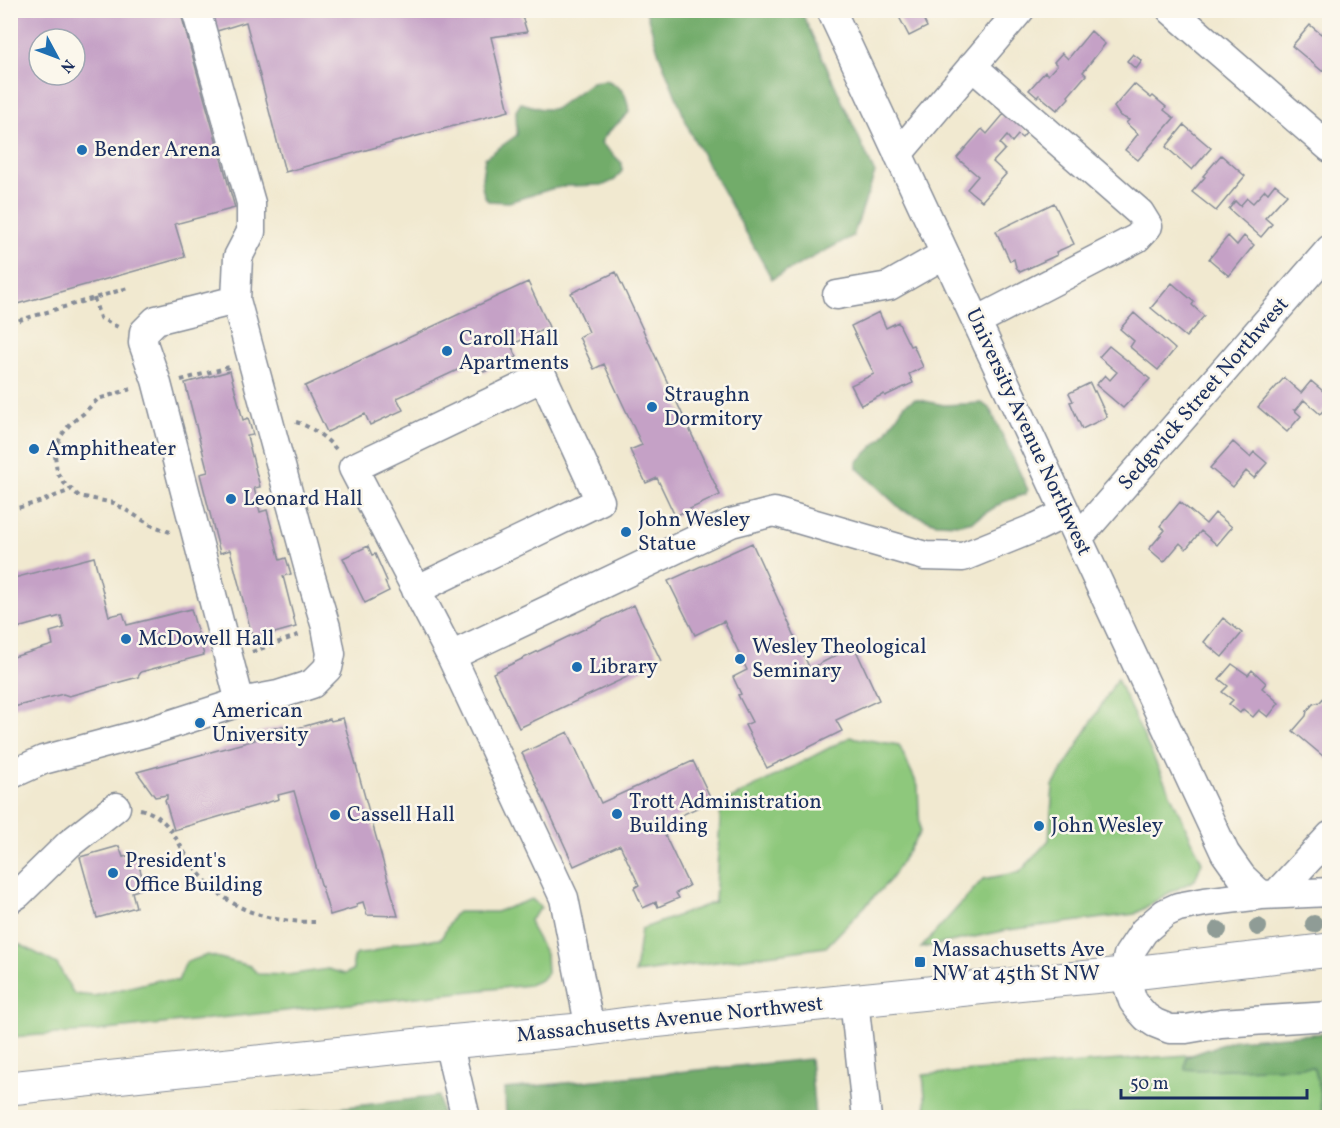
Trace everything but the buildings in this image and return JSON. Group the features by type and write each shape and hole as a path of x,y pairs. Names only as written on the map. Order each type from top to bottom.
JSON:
{"main road":[{"name":"Massachusetts Avenue Northwest","path":"10,1088 1124,974 1329,950"}],"street":[{"path":"10,775 43,759 144,733 240,702 278,695 312,684 328,668 331,654 326,627 236,300 238,257 251,232 250,203 196,10"},
{"name":"University Avenue Northwest","path":"831,10 1225,853 1242,877 1268,895"},
{"path":"898,154 1020,10"},
{"path":"1171,10 1329,148"},
{"path":"972,66 1140,213 1148,226 1137,238 977,321"},
{"name":"Sedgwick Street Northwest","path":"1072,525 1329,249"},
{"path":"837,295 889,286 945,254"},
{"path":"236,300 156,320 144,332 143,343 156,380 240,702"},
{"path":"416,590 600,501 543,376 353,468 416,590 451,656 564,898 590,1029"},
{"path":"451,656 730,523 774,512 925,556 963,557 1037,527 1072,525"},
{"path":"10,899 69,844 116,807"},
{"path":"1268,895 1329,836"},
{"path":"1205,902 1215,883 1225,853"},
{"path":"1329,892 1268,895 1178,907 1165,913 1144,931 1128,955 1124,974 1133,1001 1138,1008 1155,1023 1170,1029 1221,1023 1329,1016"},
{"path":"854,1000 867,1118"},
{"path":"448,1042 466,1118"}],"path":[{"path":"10,323 128,288"},
{"path":"94,298 100,318"},
{"path":"177,381 238,364"},
{"path":"98,399 70,424 57,445 55,455 57,472 64,483 79,496 114,503 151,525 172,533 197,537"},
{"path":"267,412 308,425 330,443 353,468"},
{"path":"10,510 71,490"},
{"path":"248,642 252,653 308,631"},
{"path":"116,807 122,810 138,808 151,812 166,823 207,882 224,898 240,908 291,922 315,922"}],"green space":[{"path":"646,11 801,11 875,173 853,236 772,279 691,134 659,54"},
{"path":"607,80 623,92 629,112 606,134 601,143 622,163 622,171 615,180 604,185 551,189 509,202 488,201 482,186 485,158 517,135 516,111 521,103 542,109 555,109 592,82"},
{"path":"915,399 944,405 982,403 990,409 1028,490 1025,494 1003,502 973,521 960,524 936,523 902,510 857,468 857,462 883,437 905,404"},
{"path":"1117,679 1202,862 1195,880 1135,914 1008,930 921,948 983,879 1020,872 1049,840 1053,786"},
{"path":"850,737 899,745 918,786 920,832 890,880 826,947 635,973 641,929 715,902 721,804"},
{"path":"532,899 541,908 530,920 531,927 546,954 547,973 541,980 529,985 87,1032 11,1037 11,944 21,945 57,964 74,994 94,996 158,980 178,981 186,962 208,955 250,966 258,974 288,975 328,969 345,974 353,970 353,957 357,954 371,953 395,943 441,939 453,916 458,912 496,912"},
{"path":"1326,1033 1330,1036 1329,1117 1323,1117 1313,1067 1185,1069 1186,1057 1234,1040"},
{"path":"1319,1045 1329,1117 927,1117 923,1075"},
{"path":"810,1059 815,1117 506,1117 505,1089"},
{"path":"439,1096 442,1117 262,1117"}],"place":[{"name":"Bender Arena","path":"82,150"},
{"name":"Caroll Hall Apartments","path":"447,351"},
{"name":"Straughn Dormitory","path":"652,407"},
{"name":"Amphitheater","path":"34,449"},
{"name":"Leonard Hall","path":"231,499"},
{"name":"John Wesley Statue","path":"626,532"},
{"name":"McDowell Hall","path":"126,639"},
{"name":"Wesley Theological Seminary","path":"740,659"},
{"name":"Library","path":"577,667"},
{"name":"American University","path":"200,723"},
{"name":"Trott Administration Building","path":"617,814"},
{"name":"Cassell Hall","path":"335,815"},
{"name":"John Wesley","path":"1039,826"},
{"name":"President's Office Building","path":"113,873"},
{"name":"Massachusetts Ave NW at 45th St NW","path":"920,962"}]}
